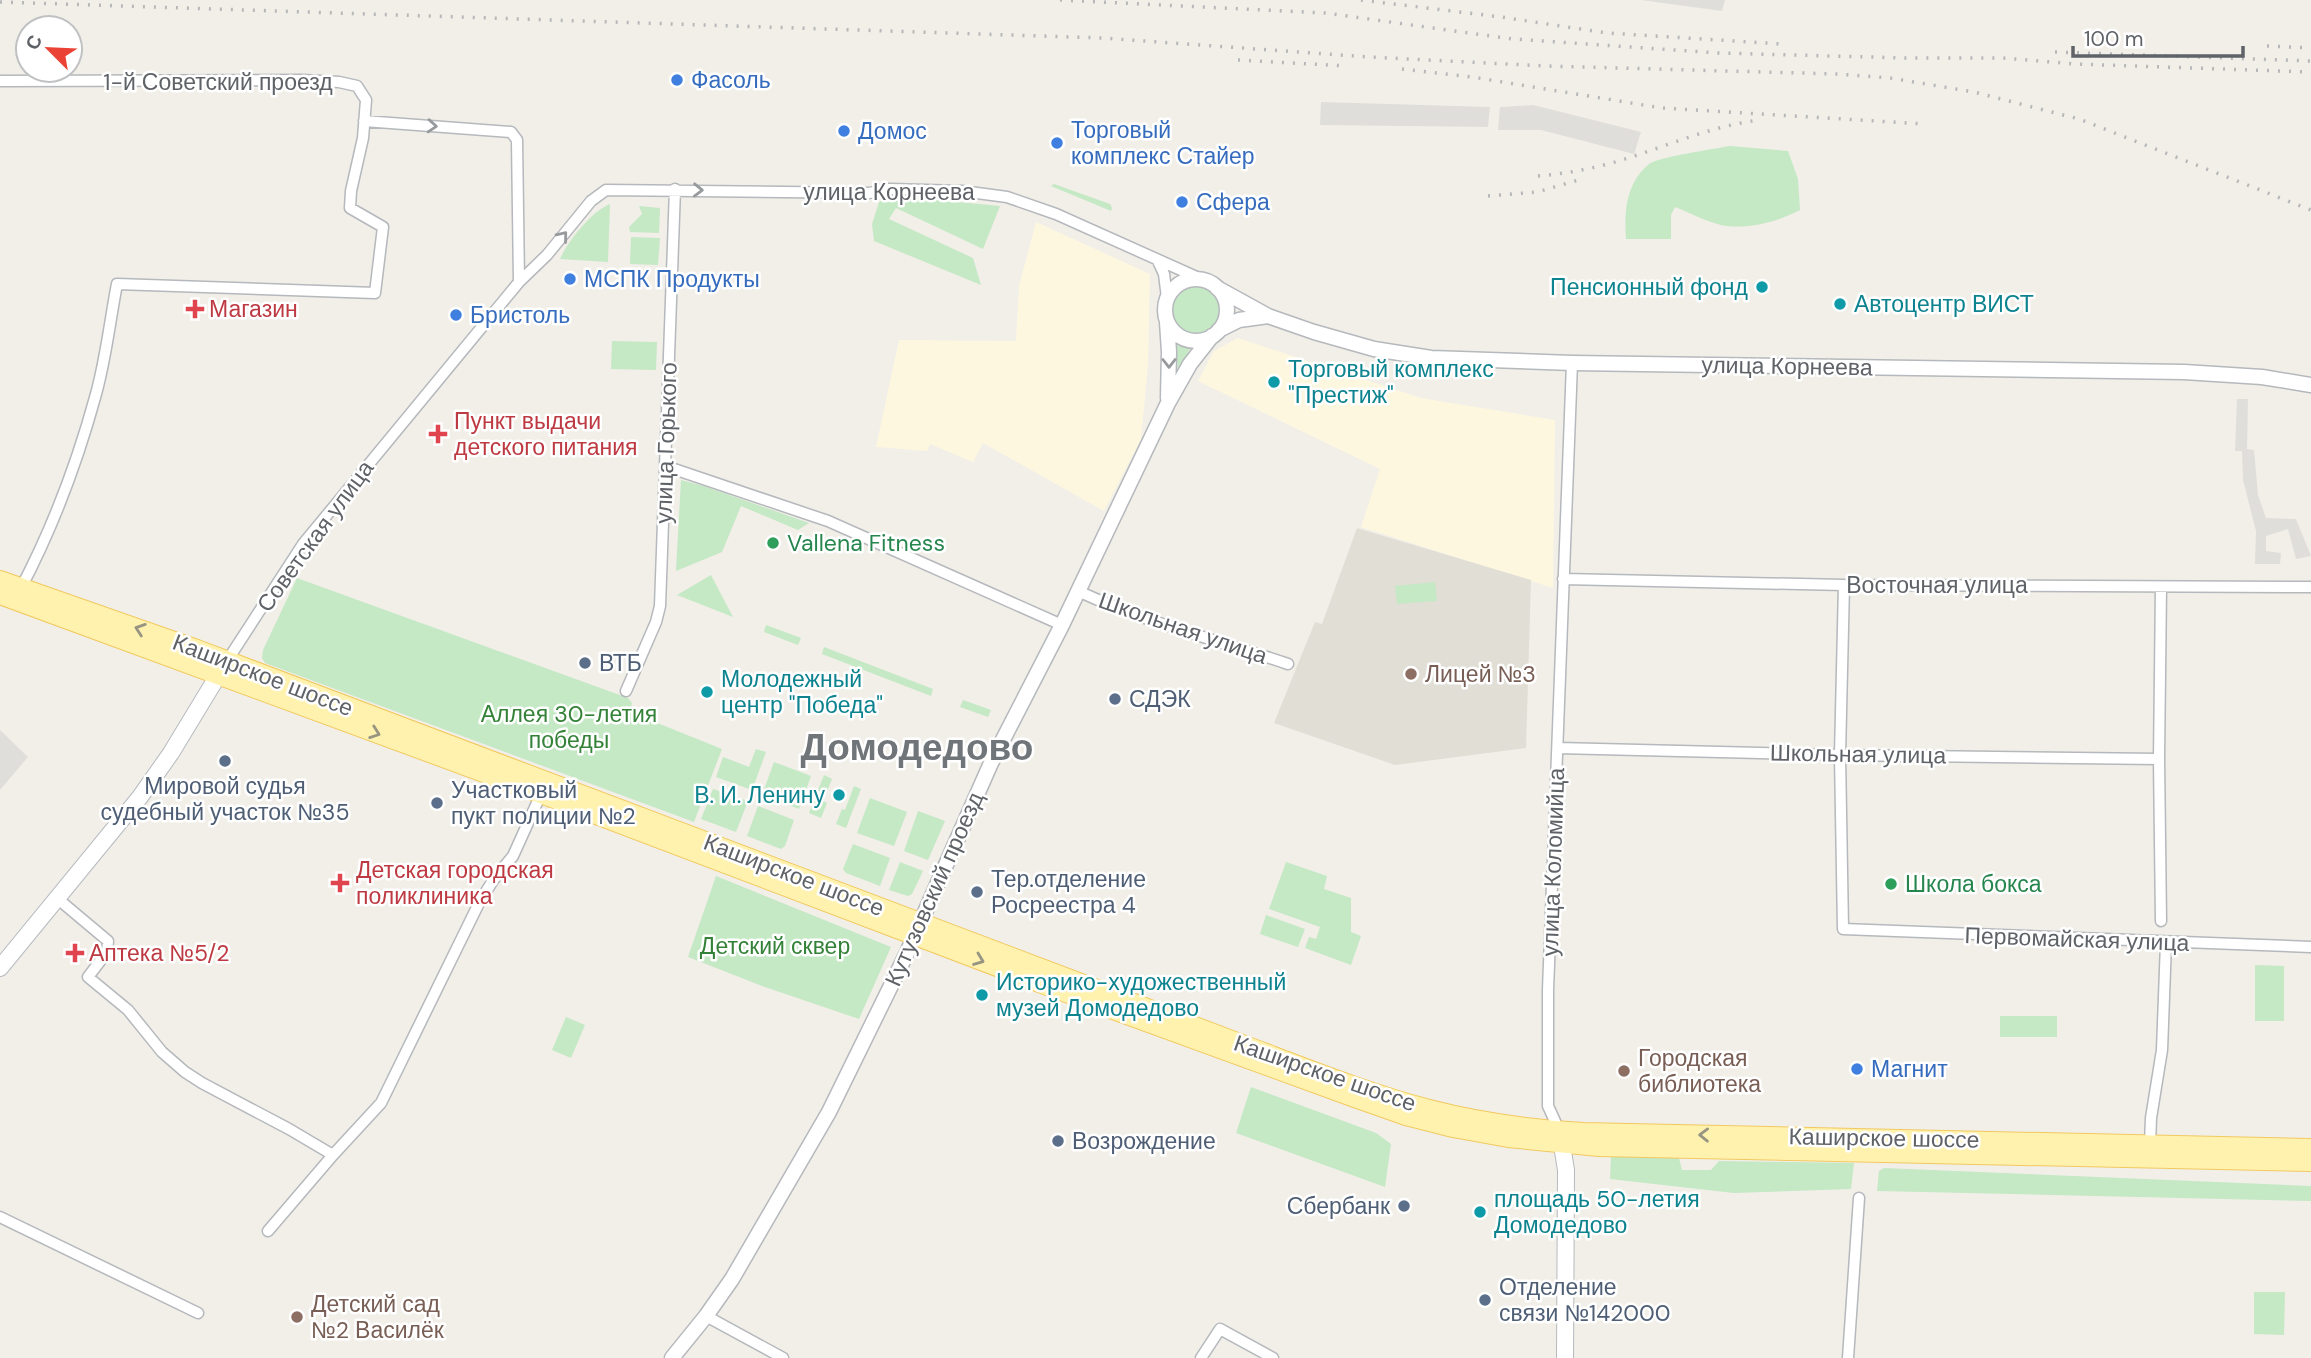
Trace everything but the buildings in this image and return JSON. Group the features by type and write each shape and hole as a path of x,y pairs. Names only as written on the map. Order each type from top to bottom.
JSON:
{"main road":[{"name":"Каширское шоссе","path":"0,580 541,794 1382,1094 1460,1116 1561,1138 2311,1162"},
{"name":"Каширское шоссе","path":"0,595 223,668 918,930"},
{"name":"Советская улица","path":"0,968 140,797 171,753 223,668"},
{"name":"Каширское шоссе","path":"1561,1138 2311,1148"},
{"name":"улица Коломийца","path":"1561,1138 1566,1170 1565,1358"}],"street":[{"name":"1-й Советский проезд","path":"0,81 339,82 357,86 366,100 363,138 351,191 350,208 383,227 375,293 117,284 96,392 78,452 40,552 21,588"},
{"path":"364,121 511,132 517,140 519,282"},
{"name":"улица Горького","path":"626,691 660,606 675,189"},
{"name":"улица Корнеева","path":"606,190 869,193 889,189 1000,195 1056,214 1201,279"},
{"name":"Советская улица","path":"223,668 303,544 519,282 547,255 591,201 606,190"},
{"path":"1158,261 1164,274 1167,298 1165,314 1169,352 1168,403"},
{"path":"1167,298 1186,280 1201,279 1217,288 1226,302 1227,310 1226,319 1216,333"},
{"name":"улица Корнеева","path":"1217,288 1268,316 1350,343 1410,356 1451,360 2184,372 2251,376 2311,385"},
{"path":"1167,322 1172,330 1195,341 1239,320 1268,316"},
{"name":"Кутузовский проезд","path":"672,1358 706,1317 743,1261 808,1149 875,1022 991,763 1062,625 1168,403 1191,364 1216,333"},
{"name":"улица Коломийца","path":"1561,1138 1548,1107 1548,990 1572,363"},
{"path":"665,466 817,517 1062,625"},
{"name":"Восточная улица","path":"1563,579 1844,585 2311,587"},
{"path":"1840,755 1844,585"},
{"path":"2161,587 2161,921"},
{"name":"Школьная улица","path":"1078,591 1124,612 1169,628 1288,664"},
{"name":"Школьная улица","path":"1558,748 2159,759"},
{"name":"Первомайская улица","path":"1840,755 1843,929 2311,947"},
{"path":"268,1231 381,1103 480,901 513,856 541,794"},
{"path":"58,899 108,941 107,952 88,976 128,1010 168,1058 202,1083 281,1124 333,1155"},
{"path":"2150,1144 2151,1118 2162,1050 2166,943"},
{"path":"1848,1358 1859,1198"},
{"path":"0,1217 198,1313"},
{"path":"706,1317 783,1358"},
{"path":"1201,1358 1220,1329 1273,1358"}],"shaded area":[{"path":"1641,0 1725,0 1722,11"},
{"path":"1321,102 1490,107 1488,127 1320,125"},
{"path":"1533,105 1641,132 1634,154 1541,130 1498,130 1500,107"},
{"path":"1036,222 1150,274 1148,365 1141,439 1104,511 983,443 973,462 930,444 927,451 876,447 899,340 1016,341 1019,286"},
{"path":"1238,338 1421,398 1555,420 1553,588 1361,527 1380,469 1198,381 1214,351"},
{"path":"2237,399 2248,399 2247,449 2254,450 2258,495 2266,518 2296,519 2311,556 2296,559 2288,529 2266,536 2266,551 2281,553 2280,564 2255,564 2256,531 2243,480 2242,451 2235,451"},
{"name":"Лицей №3","path":"1357,528 1531,580 1526,748 1395,765 1274,723 1315,622 1322,624"},
{"path":"0,730 28,757 0,790"}],"green space":[{"path":"1730,146 1788,151 1798,179 1800,210 1762,224 1731,226 1709,221 1675,207 1671,215 1671,239 1626,239 1628,198 1635,180 1649,164 1675,156"},
{"path":"1054,184 1110,204 1111,211 1051,186"},
{"path":"895,196 1000,206 983,249 896,208 889,219 973,258 981,285 874,241 872,224 879,202"},
{"path":"610,204 608,262 560,259 581,227"},
{"path":"639,206 660,208 659,233 630,232 629,227 642,214"},
{"path":"631,237 660,238 658,265 630,264"},
{"path":"1196,285 1214,292 1221,310 1214,328 1196,335 1178,328 1171,310 1178,292"},
{"path":"612,341 657,342 656,370 611,369"},
{"path":"1176,341 1191,346 1178,375"},
{"path":"681,480 809,523 798,530 741,506 722,552 676,571"},
{"path":"711,575 733,617 677,595"},
{"name":"Аллея 30-летия победы","path":"297,578 628,698 632,703 630,712 722,749 694,822 265,663 262,658 263,650"},
{"path":"1435,582 1437,601 1397,604 1395,586"},
{"path":"766,625 801,638 798,645 764,632"},
{"path":"824,647 933,689 931,696 822,654"},
{"path":"963,700 991,710 988,717 960,707"},
{"path":"756,749 766,752 752,790 716,777 723,757 749,767"},
{"path":"774,762 811,776 799,809 762,795"},
{"path":"824,775 832,779 823,801 827,803 821,818 809,813"},
{"path":"854,786 861,789 846,828 836,824 842,809 845,810"},
{"path":"713,789 748,801 736,832 701,819"},
{"path":"870,798 907,812 894,846 857,833"},
{"path":"758,806 794,820 785,846 781,849 747,836"},
{"path":"918,811 945,821 928,860 904,851"},
{"path":"853,844 890,858 880,886 846,873 843,869"},
{"path":"900,862 923,871 912,894 908,896 889,890"},
{"path":"1286,862 1327,876 1324,889 1351,898 1351,932 1361,936 1351,965 1305,948 1309,937 1316,939 1320,927 1269,909"},
{"name":"Детский сквер","path":"716,876 891,947 859,1019 688,957"},
{"path":"1266,915 1305,929 1298,947 1260,934"},
{"path":"2255,965 2284,966 2284,1021 2255,1021"},
{"path":"2000,1016 2057,1016 2057,1037 2000,1037"},
{"path":"566,1017 585,1025 571,1058 552,1050"},
{"path":"1251,1087 1376,1133 1391,1144 1385,1187 1236,1133"},
{"path":"1611,1156 1679,1158 1682,1170 1711,1170 1719,1161 1854,1163 1851,1189 1734,1193 1610,1179"},
{"path":"1884,1168 2311,1186 2311,1201 1877,1191 1879,1171"},
{"path":"2254,1292 2285,1292 2284,1335 2254,1334"}],"railway":[{"path":"1060,0 1325,13 1513,39 1718,53 2003,58 2075,64 2311,72"},
{"path":"1361,0 1607,33 1782,44"},
{"path":"0,2 1102,38 1369,57 1546,66 1837,74 1890,78 1974,92 2079,119 2311,210"},
{"path":"2267,46 2311,48"},
{"path":"2055,52 2311,61"},
{"path":"1238,60 1347,66"},
{"path":"1402,69 1472,77 1662,108 1925,124"},
{"path":"1538,176 1608,164 1703,133 1760,120"},
{"path":"1488,196 1537,192 1582,179"}],"place":[{"name":"Фасоль","path":"677,80"},
{"name":"Домос","path":"844,131"},
{"name":"Торговый комплекс Стайер","path":"1057,143"},
{"name":"Сфера","path":"1182,202"},
{"name":"МСПК Продукты","path":"570,279"},
{"name":"Пенсионный фонд","path":"1762,287"},
{"name":"Автоцентр ВИСТ","path":"1840,304"},
{"name":"Магазин","path":"195,309"},
{"name":"Бристоль","path":"456,315"},
{"name":"Торговый комплекс \"Престиж\"","path":"1274,382"},
{"name":"Пункт выдачи детского питания","path":"438,434"},
{"name":"Vallena Fitness","path":"773,543"},
{"name":"ВТБ","path":"585,663"},
{"name":"Лицей №3","path":"1411,674"},
{"name":"Молодежный центр \"Победа\"","path":"707,692"},
{"name":"СДЭК","path":"1115,699"},
{"name":"Мировой судья судебный участок №35","path":"225,761"},
{"name":"В. И. Ленину","path":"839,795"},
{"name":"Участковый пукт полиции №2","path":"437,803"},
{"name":"Детская городская поликлиника","path":"340,883"},
{"name":"Школа бокса","path":"1891,884"},
{"name":"Тер.отделение Росреестра 4","path":"977,892"},
{"name":"Аптека №5/2","path":"75,953"},
{"name":"Историко-художественный музей Домодедово","path":"982,995"},
{"name":"Магнит","path":"1857,1069"},
{"name":"Городская библиотека","path":"1624,1071"},
{"name":"Возрождение","path":"1058,1141"},
{"name":"Сбербанк","path":"1404,1206"},
{"name":"площадь 50-летия Домодедово","path":"1480,1212"},
{"name":"Отделение связи №142000","path":"1485,1300"},
{"name":"Детский сад №2 Василёк","path":"297,1317"}],"district":[{"name":"Домодедово","path":"917,747"}]}
